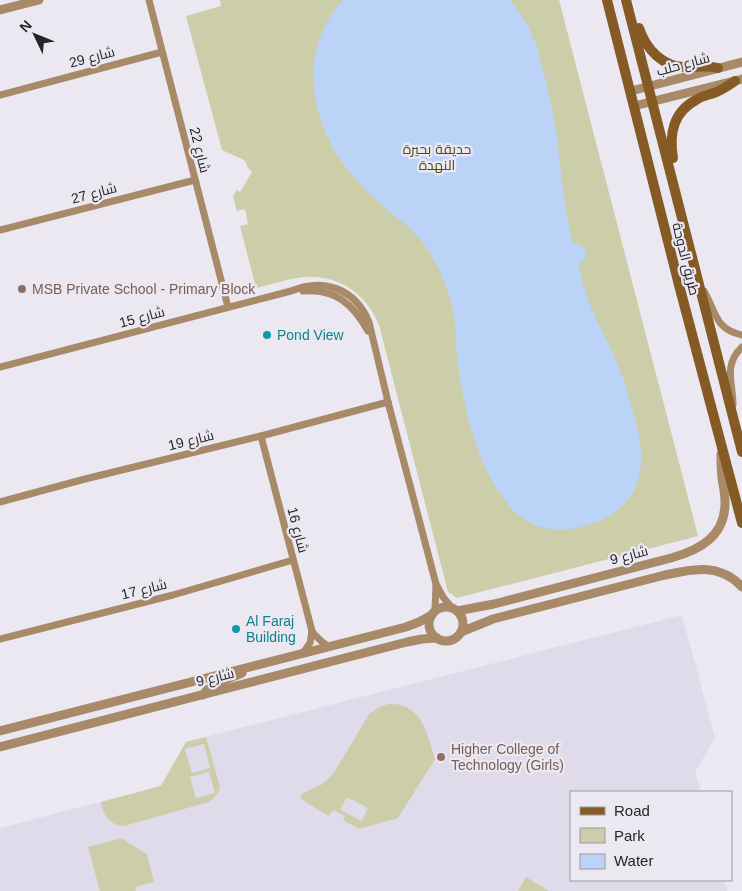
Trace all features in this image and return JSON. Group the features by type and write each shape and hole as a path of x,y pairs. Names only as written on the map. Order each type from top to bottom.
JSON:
{"main road":[{"name":"طريق الدوحة","path":"607,0 676,276 742,523"},
{"name":"طريق الدوحة","path":"626,0 742,452"},
{"path":"626,0 633,9 644,41 659,59 676,66 704,65 718,68"},
{"path":"673,184 674,170 671,138 673,127 679,116 686,106 738,80"}],"street":[{"path":"0,10 39,0"},
{"name":"شارع 22","path":"149,0 228,307"},
{"name":"شارع 29","path":"0,95 162,52"},
{"name":"شارع حلب","path":"631,91 742,62"},
{"name":"شارع حلب","path":"634,106 738,80"},
{"name":"شارع 27","path":"0,230 195,180"},
{"path":"700,285 717,320 727,330 742,335"},
{"name":"شارع 15","path":"0,367 291,291 318,290 337,296 356,311 372,337 436,584 443,597 454,609"},
{"path":"732,412 733,399 730,369 733,358 742,347"},
{"name":"شارع 19","path":"0,502 388,402"},
{"name":"شارع 16","path":"261,436 312,631"},
{"name":"شارع 9","path":"454,609 483,607 681,555 699,548 714,535 724,516 726,502 721,467 722,446"},
{"name":"شارع 17","path":"0,639 173,594 293,560"},
{"name":"شارع 9","path":"461,632 493,619 661,576 689,571 708,570 723,573 737,581 742,587"},
{"name":"شارع 15","path":"433,612 436,584"},
{"path":"446,607 454,609 459,613 462,620 461,632 458,636 448,641 437,638 430,630 429,625 433,612 446,607"},
{"name":"شارع 9","path":"0,731 413,625 433,612"},
{"path":"312,631 320,642 328,646"},
{"path":"304,653 310,643 312,631"},
{"name":"شارع 9","path":"0,747 407,642 437,638"},
{"path":"203,695 216,682 239,675 255,665"}],"shaded area":[{"name":"Higher College of Technology (Girls)","path":"682,615 715,738 695,772 701,791 570,791 570,881 725,881 727,891 0,891 0,828 161,786 186,742"}],"green space":[{"name":"حديقة بحيرة النهدة","path":"220,0 559,0 698,536 457,598 448,592 379,325 374,314 360,296 341,283 330,279 306,277 256,288 240,226 248,224 245,209 237,211 233,196 237,190 240,192 252,172 244,160 222,150 186,16 221,6"},
{"path":"388,704 399,705 409,708 416,714 426,730 435,759 398,818 359,829 343,820 345,816 333,810 328,816 301,799 301,794 321,785 330,777 369,714","holes":["347,797 368,808 362,821 340,810"]},
{"path":"206,737 220,787 213,799 209,802 124,826 115,824 108,819 103,811 101,802 161,786 186,742","holes":["204,744 210,768 192,773 185,749","209,772 215,793 196,798 190,777"]},
{"path":"121,838 147,854 154,882 135,887 136,891 100,891 88,847"},
{"path":"526,877 549,891 518,891"}],"water":[{"path":"343,0 510,0 529,27 538,50 556,130 564,200 572,242 584,247 586,257 578,266 585,292 624,381 637,427 641,463 638,479 633,493 622,506 608,517 579,528 560,530 532,524 516,513 503,499 483,463 469,423 461,382 454,313 438,268 429,252 409,227 375,199 352,175 338,156 326,134 318,112 314,88 314,65 319,42 328,20"}],"place":[{"name":"MSB Private School - Primary Block","path":"22,289"},
{"name":"Pond View","path":"267,335"},
{"name":"Al Faraj Building","path":"236,629"},
{"name":"Higher College of Technology (Girls)","path":"441,757"}]}
